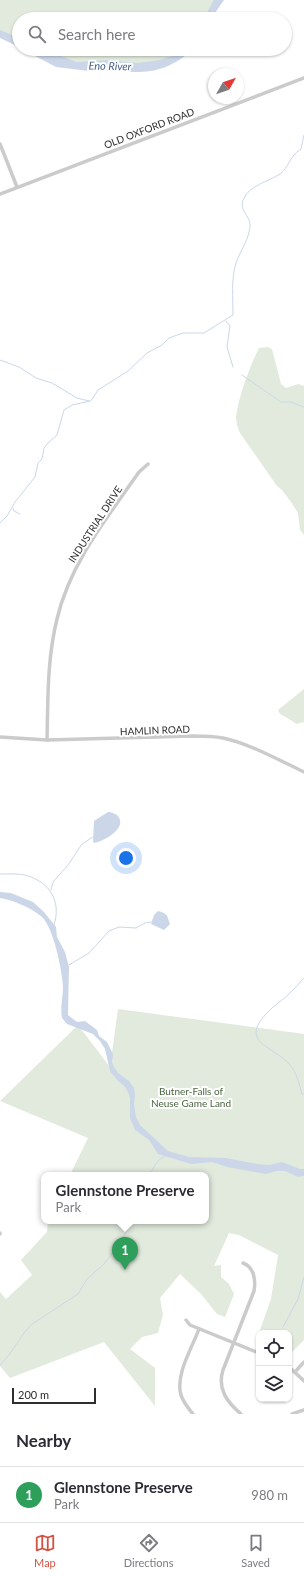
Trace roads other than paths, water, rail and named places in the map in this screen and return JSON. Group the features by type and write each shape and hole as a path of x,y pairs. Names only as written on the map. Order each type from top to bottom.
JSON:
{"street":[{"name":"OLD OXFORD ROAD","path":"0,194 304,78"},
{"path":"0,144 17,187"},
{"name":"INDUSTRIAL DRIVE","path":"47,740 50,662 60,609 73,575 84,552 139,472 148,464"},
{"name":"HAMLIN ROAD","path":"0,737 47,740 192,736 216,737 231,740 244,745 304,772"},
{"path":"241,1414 224,1393 220,1382 222,1370 255,1288 255,1280 251,1269 243,1263"},
{"path":"186,1320 190,1325 256,1352"},
{"path":"192,1414 182,1398 180,1382 182,1371 199,1329"},
{"path":"295,1372 304,1362"},
{"path":"292,1370 304,1381"},
{"path":"292,1414 304,1410"}],"water":[{"path":"214,0 224,0 216,12 207,12"},
{"path":"0,30 12,35 12,44 0,38"},
{"name":"Eno River","path":"35,56 60,56 77,62 109,60 138,63 159,60 172,56 184,56 170,65 148,71 124,72 97,69 89,71 56,67"},
{"path":"108,812 112,812 117,815 120,820 118,829 99,842 94,843 94,821"},
{"path":"0,892 11,893 33,902 44,912 56,927 57,937 65,952 69,967 68,1015 77,1022 85,1021 97,1030 99,1036 107,1042 113,1054 112,1062 114,1067 118,1073 129,1081 134,1088 136,1117 140,1125 168,1151 189,1157 226,1158 257,1164 269,1165 282,1162 300,1169 304,1169 304,1176 298,1177 285,1171 276,1171 266,1174 227,1167 212,1162 191,1164 158,1154 149,1140 135,1130 130,1118 130,1098 128,1092 110,1071 105,1049 100,1041 93,1034 67,1024 62,1018 61,1006 63,987 61,971 54,940 46,923 42,917 28,908 0,898"},
{"path":"158,911 167,915 170,924 164,930 151,924 154,915"}],"waterway":[{"path":"0,523 7,516 15,502 35,477 38,463 42,459 44,448 57,435 64,410 72,405 90,401 98,390 128,371 147,353 162,345 169,338 183,333 204,333 233,315 234,269 250,230 250,222 242,207 243,200 254,187 275,177 285,169 294,155 301,149 304,135"},
{"path":"226,321 230,326 227,347 233,367"},
{"path":"0,360 19,367 36,378 52,383 77,398 89,401"},
{"path":"242,375 281,402 291,402 304,407"},
{"path":"13,508 14,511 20,514"},
{"path":"51,890 53,882 68,865 82,844 93,837"},
{"path":"0,874 24,875 38,880 44,885 53,896 55,903 56,917 54,925"},
{"path":"69,965 89,953 109,931 119,927 136,928 145,923 151,922"},
{"path":"304,978 287,996 266,1014 259,1024 256,1032 262,1043 290,1065 298,1079 302,1094 304,1095"},
{"path":"152,1172 160,1159 165,1156"},
{"path":"0,1365 32,1324 78,1294 87,1279 104,1264 120,1243 130,1224"},
{"path":"283,1327 298,1299 304,1277"}],"place":[{"name":"Glennstone Preserve","path":"125,1270"}],"park label":[{"name":"Butner-Falls of Neuse Game Land","path":"191,1096"}]}
